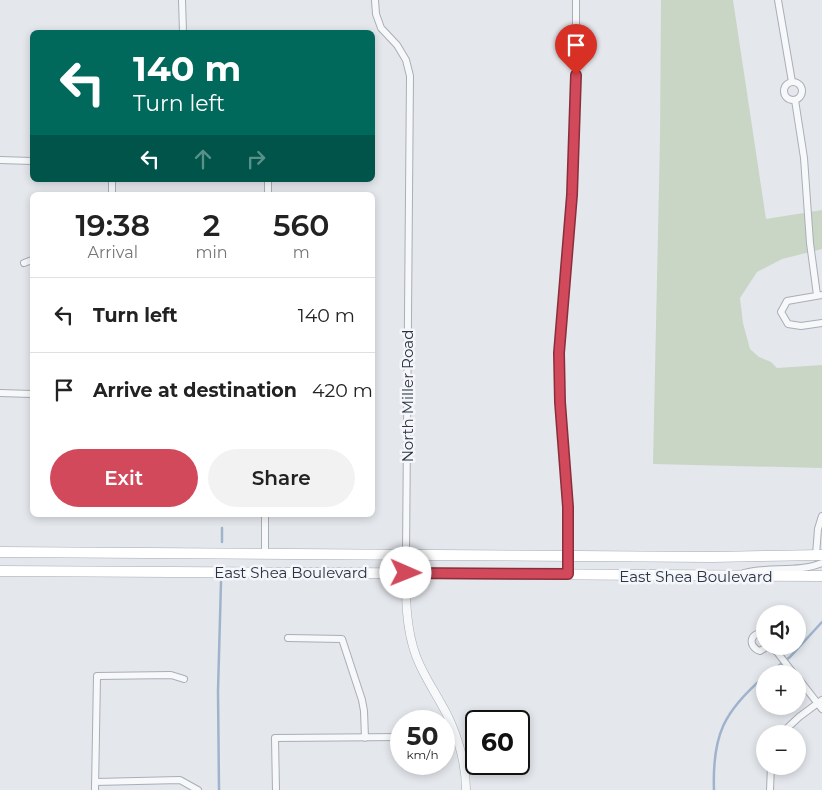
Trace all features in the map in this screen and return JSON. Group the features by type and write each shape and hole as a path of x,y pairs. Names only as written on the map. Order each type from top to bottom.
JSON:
{"main road":[{"name":"East Shea Boulevard","path":"0,552 821,559"},
{"path":"108,553 108,571"},
{"name":"East Shea Boulevard","path":"0,571 822,576"}],"street":[{"path":"182,0 184,30"},
{"name":"North Miller Road","path":"375,0 376,14 381,28 397,46 406,60 410,76 407,619 414,648 440,710"},
{"path":"568,574 567,494 560,402 559,353 572,195 576,91 576,0"},
{"path":"778,0 792,82"},
{"path":"792,82 798,83 802,88 802,94 794,100 786,97 784,90 786,85 792,82"},
{"path":"794,100 804,158 810,243 820,295 787,301 781,312 788,324 801,326 822,323"},
{"path":"0,160 30,161"},
{"path":"24,262 30,260"},
{"path":"0,393 30,394"},
{"path":"734,576 756,569 810,567 821,559 818,529 822,516"},
{"path":"265,517 265,554"},
{"path":"756,634 751,640 756,649"},
{"path":"288,638 342,639 362,700 365,738"},
{"path":"95,790 97,676 171,675 184,680"},
{"path":"791,725 799,717 821,704 806,687"},
{"path":"276,790 275,738 390,738"},
{"name":"North Miller Road","path":"455,742 463,759 466,790"},
{"path":"770,775 770,790"},
{"path":"95,782 180,780 198,790"}],"green space":[{"path":"661,0 733,0 766,219 822,210 822,249 782,259 757,272 740,298 743,323 750,349 759,357 771,362 777,368 822,365 822,468 653,464"}],"waterway":[{"path":"222,528 222,542"},
{"path":"219,790 218,691 221,582"},
{"path":"780,665 790,657 822,622"},
{"path":"714,790 715,754 723,726 739,701 756,684"}],"route":[{"path":"406,573 568,574 569,525 560,402 559,353 572,195 576,75"}]}
